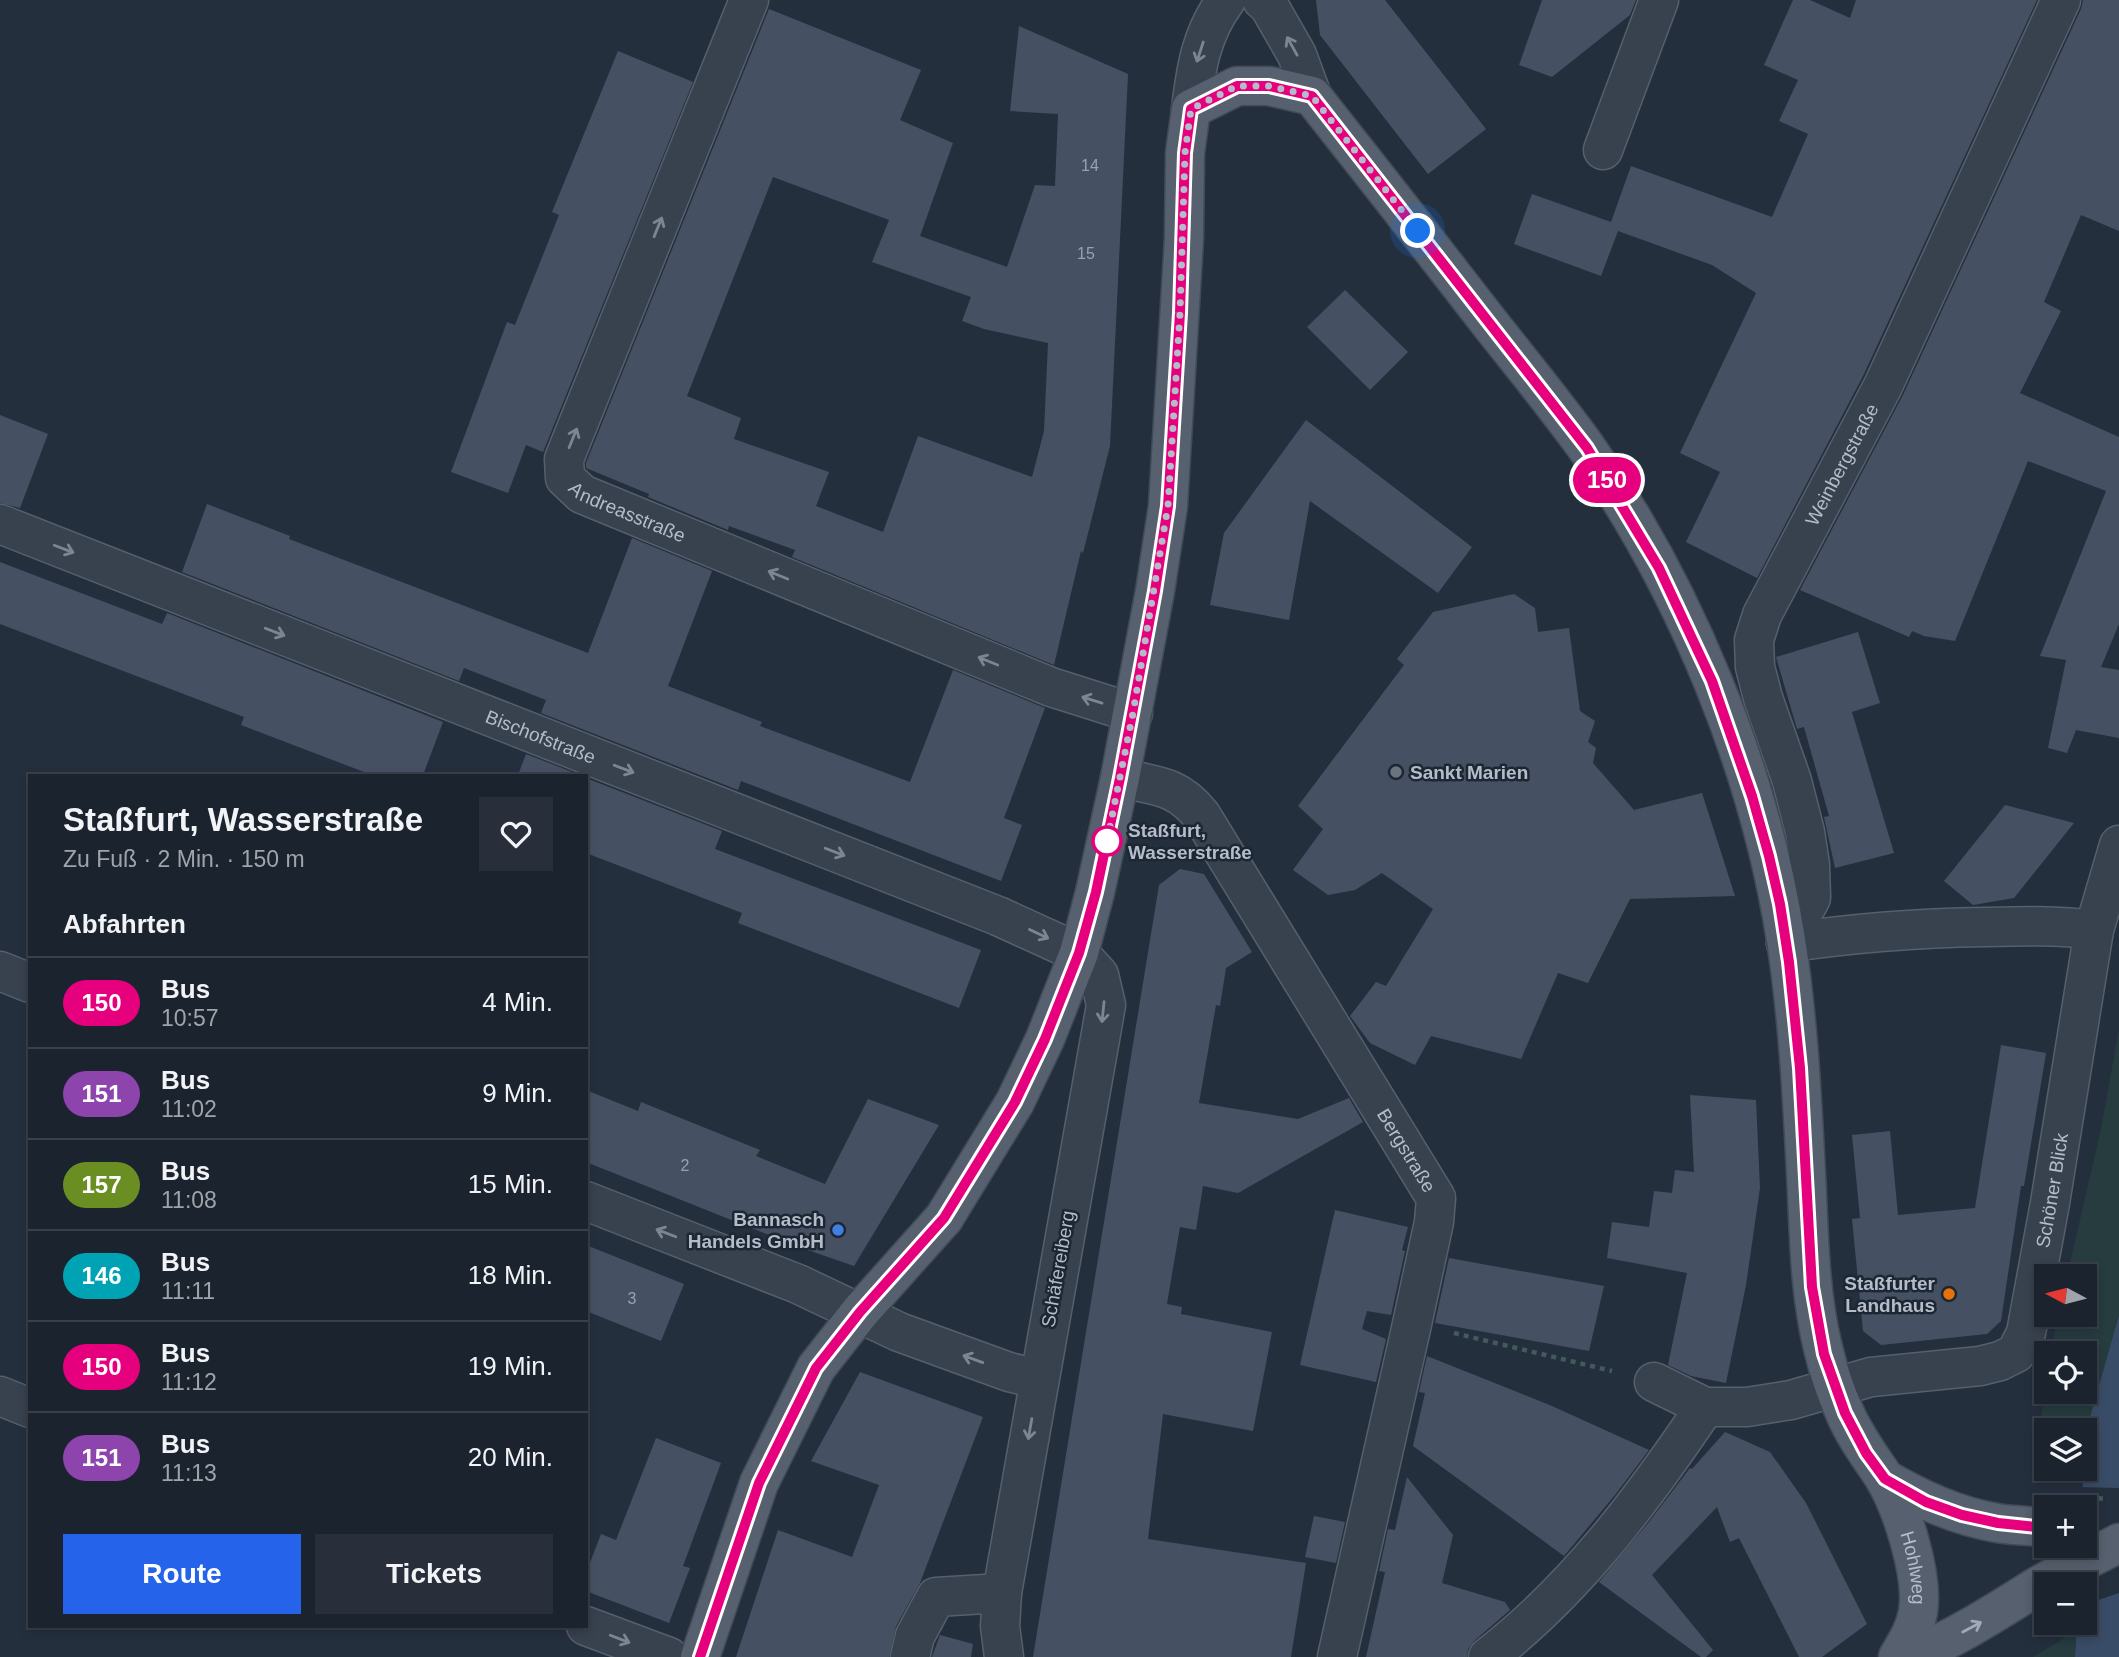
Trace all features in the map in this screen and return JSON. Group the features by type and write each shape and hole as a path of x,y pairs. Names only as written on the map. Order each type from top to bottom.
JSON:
{"main road":[{"path":"699,1657 759,1483 816,1368 860,1312 944,1218 1008,1114 1045,1039 1079,953 1096,892 1133,713 1168,506 1180,307 1185,153 1191,109 1237,86 1269,86 1312,96"},
{"name":"Hohlweg","path":"1312,96 1587,448 1659,568 1712,681 1748,784 1769,856 1786,943 1800,1068 1812,1287 1824,1354 1845,1413 1885,1479 1916,1566 1920,1589 1919,1609 1913,1633 1898,1657"},
{"name":"Hohlweg","path":"1885,1479 1926,1502 1962,1515 1998,1523 2034,1526"},
{"path":"2097,1537 2119,1541"},
{"path":"1910,1657 1995,1615 2035,1588 2119,1541"}],"street":[{"name":"Andreasstraße","path":"750,0 564,459 565,478 582,494 1051,687 1133,713"},
{"path":"1191,109 1196,64 1211,20 1226,0"},
{"path":"1262,0 1269,6 1297,55 1312,96"},
{"path":"1603,150 1659,0"},
{"name":"Weinbergstraße","path":"1786,943 1811,898 1809,853 1792,780 1755,667 1754,640 1762,615 1883,387 2062,0"},
{"name":"Bischofstraße","path":"0,524 998,916 1079,953"},
{"name":"Bergstraße","path":"1120,778 1171,790 1188,799 1201,816 1436,1198 1434,1222 1337,1657"},
{"name":"Schöner Blick","path":"1705,1407 1769,1404 1871,1377 1980,1366 2000,1361 2015,1353 2026,1333 2094,930 2119,845"},
{"path":"1786,943 1937,928 2063,926 2094,930"},
{"name":"Schäfereiberg","path":"1003,1657 1000,1626 1002,1593 1106,1005 1099,975 1079,953"},
{"path":"0,971 28,982"},
{"path":"588,1203 797,1284 899,1332 1038,1380"},
{"path":"1488,1657 1518,1634 1579,1573 1664,1468 1705,1407 1654,1382"},
{"path":"0,1396 28,1407"},
{"path":"910,1657 915,1636 936,1597 1002,1593"},
{"path":"588,1627 668,1657"}],"path":[{"path":"1502,1344 1654,1382"}],"green space":[{"path":"2119,1029 2119,1315 2097,1392 2097,1341 2053,1341 2056,1327 2097,1327 2097,1264 2070,1264 2101,1129"},
{"path":"2043,1404 2094,1404 2090,1418 2041,1418"},
{"path":"2069,1635 2076,1635 2075,1657 2033,1657"}],"water":[{"path":"2119,1315 2119,1657 2075,1657 2076,1635 2097,1635 2097,1572 2084,1572 2084,1558 2097,1558 2097,1495 2082,1495 2083,1481 2097,1481 2097,1418 2090,1418 2094,1404 2097,1404 2097,1392"}],"pier":[{"path":"2079,1487 2119,1488 2119,1593 2097,1601 2097,1572 2078,1572 2081,1558 2097,1558 2097,1495 2079,1495"}],"building":[{"path":"1316,0 1385,0 1486,129 1428,174 1320,35"},
{"path":"1542,0 1636,0 1630,15 1552,77 1519,65"},
{"path":"1793,0 1810,0 1850,18 1856,0 2037,0 1863,376 1757,578 1686,542 1720,472 1680,453 1756,293 1712,265 1618,231 1601,276 1514,244 1532,194 1611,222 1631,166 1772,217 1808,134 1779,121 1798,80 1764,65"},
{"path":"2083,0 2119,0 2119,231 2081,215 2044,302 2061,311 2020,393 2119,437 2119,624 2101,667 2119,670 2119,738 2076,730 2067,753 2048,748 2066,660 2040,656 2106,491 2028,461 1955,641 1924,636 1912,631 1909,637 1800,590 1903,395"},
{"path":"769,9 921,70 900,120 953,143 920,236 1007,267 1035,185 1055,186 1058,114 1010,111 1019,26 1128,74 1110,446 1054,665 792,557 795,550 729,526 728,530 648,497 649,494 586,468","holes":["773,177 889,220 872,262 971,297 962,321 984,329 1048,343 1044,431 1032,477 918,436 883,532 816,506 829,472 734,439 741,418 687,396"]},
{"path":"618,51 693,82 543,452 526,445 508,493 451,472 507,322 515,325 559,215 552,212"},
{"path":"1345,290 1408,352 1370,390 1307,327"},
{"path":"0,415 48,434 20,508 0,503"},
{"path":"1306,420 1472,547 1438,593 1310,501 1289,620 1210,605 1224,533"},
{"path":"207,504 290,536 289,539 588,653 632,538 712,571 668,686 762,722 760,726 910,782 953,670 1045,708 1004,818 1022,825 1001,881 741,781 738,790 541,713 546,700 464,668 459,681 182,572"},
{"path":"0,562 162,624 167,613 443,722 423,774 369,774 241,725 244,717 0,624"},
{"path":"1514,594 1535,608 1538,632 1569,628 1580,711 1595,721 1588,742 1596,748 1593,763 1634,810 1702,793 1735,896 1630,899 1588,983 1558,973 1521,1059 1431,1036 1415,1065 1370,1043 1350,1016 1376,982 1386,986 1433,909 1382,873 1355,890 1328,895 1293,870 1323,829 1298,806 1404,665 1397,659 1433,612"},
{"path":"1858,632 1880,703 1852,712 1894,853 1835,868 1824,817 1829,816 1804,727 1797,729 1776,657"},
{"path":"526,754 577,774 518,774"},
{"path":"588,779 722,831 715,849 981,950 959,1008 738,923 742,913 588,854"},
{"path":"2005,805 2074,823 2014,898 1973,905 1944,881"},
{"path":"1180,869 1204,874 1252,952 1226,968 1220,1006 1216,1005 1199,1103 1298,1119 1349,1098 1363,1122 1238,1193 1203,1186 1196,1230 1180,1227 1167,1304 1182,1307 1181,1314 1272,1332 1253,1431 1163,1414 1148,1539 1306,1563 1291,1657 1033,1657 1159,885"},
{"path":"2001,1045 2046,1053 2024,1186 2021,1186 2001,1321 1987,1334 1881,1345 1863,1331 1852,1219 1860,1218 1852,1135 1890,1131 1898,1215 1975,1208"},
{"path":"588,1091 638,1111 641,1102 760,1150 756,1156 825,1184 868,1099 939,1125 854,1266 799,1247 588,1163"},
{"path":"1690,1095 1756,1100 1760,1188 1746,1285 1726,1383 1691,1376 1668,1365 1687,1273 1607,1258 1612,1222 1649,1227 1654,1191 1672,1193 1675,1170 1694,1172"},
{"path":"1335,1210 1408,1227 1391,1315 1367,1311 1362,1329 1386,1339 1376,1382 1300,1365"},
{"path":"588,1246 684,1284 661,1341 588,1312"},
{"path":"1449,1258 1604,1286 1589,1351 1435,1323"},
{"path":"1427,1356 1552,1406 1649,1450 1564,1556 1413,1446 1425,1393 1419,1392"},
{"path":"860,1372 983,1417 920,1583 896,1626 889,1657 736,1657 778,1530 852,1557 879,1485 811,1461"},
{"path":"1725,1432 1770,1452 1806,1503 1867,1624 1822,1657 1799,1657 1739,1538 1730,1542 1717,1507 1652,1575 1713,1650 1706,1657 1701,1657 1599,1582 1690,1468 1692,1469"},
{"path":"656,1438 721,1463 683,1566 690,1568 669,1623 588,1592 588,1568 601,1534 616,1540"},
{"path":"1407,1477 1453,1535 1442,1583 1505,1602 1510,1610 1474,1641 1468,1649 1467,1657 1366,1657 1385,1572 1379,1571 1388,1529 1395,1530"},
{"path":"1314,1516 1345,1522 1336,1563 1305,1557"},
{"path":"940,1635 973,1644 971,1657 932,1657"}],"bus line":[{"name":"150","path":"700,1657 759,1483 816,1368 860,1312 944,1218 1015,1102 1045,1039 1079,953 1096,892 1133,713 1168,506 1184,238 1185,153 1191,109 1237,86 1269,86 1312,96 1587,448 1659,568 1712,681 1732,736 1752,796 1780,904 1800,1068 1812,1287 1824,1354 1835,1388 1866,1453 1885,1479 1926,1502 1962,1515 1998,1523 2034,1526"}],"place":[{"name":"Sankt Marien","path":"1396,772"},
{"name":"Staßfurt, Wasserstraße","path":"1107,841"},
{"name":"Bannasch Handels GmbH","path":"838,1230"},
{"name":"Staßfurter Landhaus","path":"1949,1294"}],"route":[{"path":"1107,841 1106,846 1133,713 1168,506 1184,238 1185,153 1191,109 1237,86 1269,86 1312,96 1418,231"}]}
